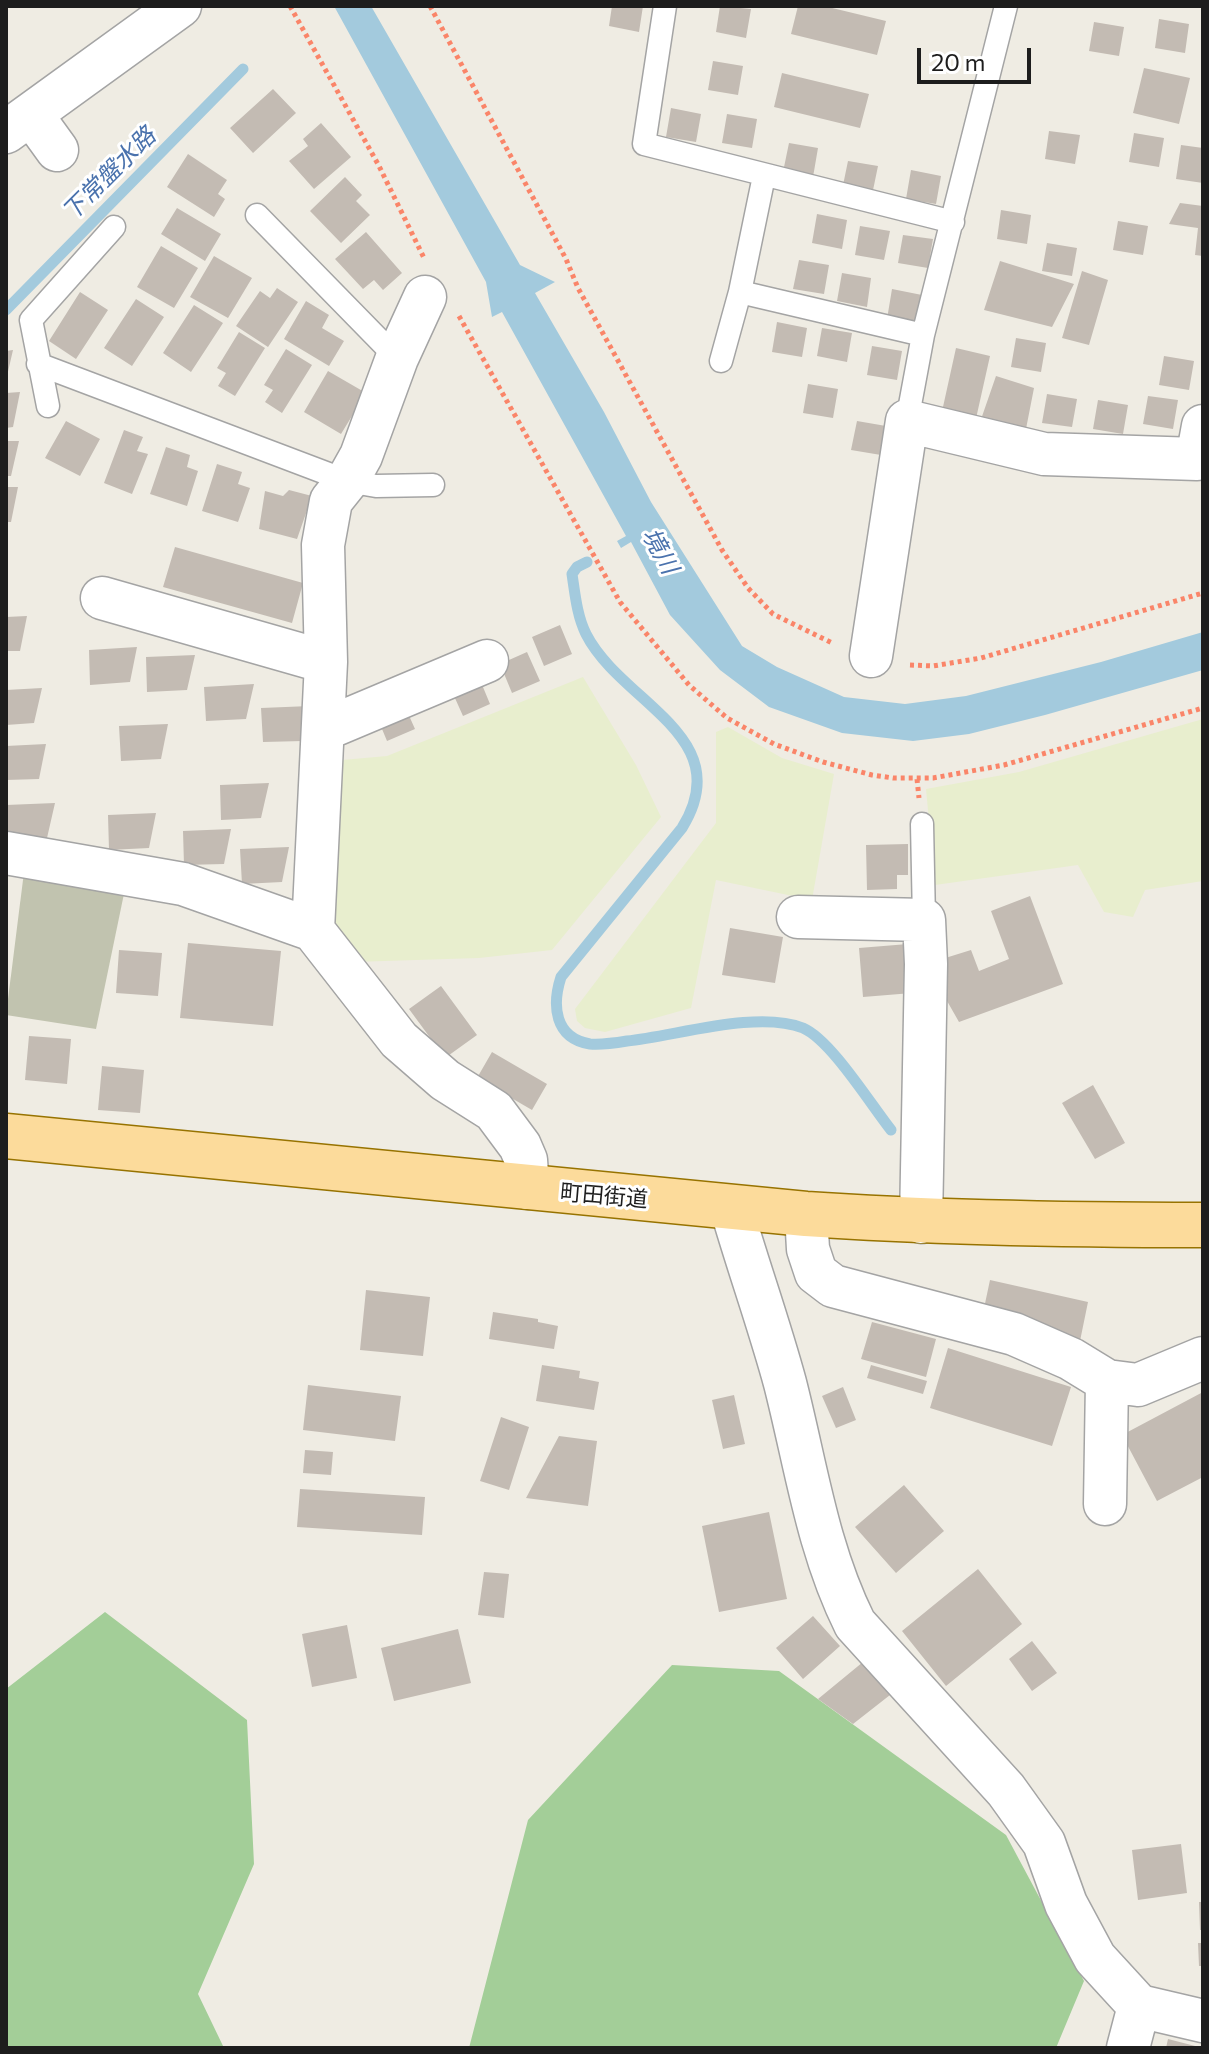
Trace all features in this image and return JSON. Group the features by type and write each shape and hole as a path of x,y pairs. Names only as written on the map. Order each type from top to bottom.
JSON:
{"main road":[{"name":"町田街道","path":"6,1136 806,1214 1042,1226 1203,1225"}],"street":[{"path":"57,150 18,123 180,6"},
{"path":"313,930 326,662 323,545 331,501 361,456 397,358 436,291"},
{"path":"871,656 907,421 1044,454 1197,459 1203,426"},
{"path":"102,598 326,662"},
{"path":"323,730 487,661"},
{"path":"6,853 183,884 313,930 399,1040 445,1080 494,1111 520,1146 526,1160 528,1188"},
{"path":"798,917 924,920 926,964 921,1222"},
{"path":"731,1207 785,1384 807,1488 839,1592 855,1624 1006,1790 1044,1843 1066,1904 1095,1958 1139,2006 1203,2021"},
{"path":"806,1214 808,1249 816,1273 833,1286 1014,1334 1071,1359 1107,1381 1138,1385 1203,1358"},
{"path":"1105,1504 1107,1381"},
{"path":"1128,2048 1139,2006"}],"lane":[{"path":"665,6 644,144 953,222"},
{"path":"907,421 923,335 1006,6"},
{"path":"721,361 740,292 764,176"},
{"path":"257,215 397,358"},
{"path":"48,406 31,320 114,227"},
{"path":"740,292 923,335"},
{"path":"38,364 347,481 376,486 433,485"},
{"path":"922,824 924,920"}],"path":[{"path":"290,6 379,166 436,291 620,602 689,685 727,718 774,744 823,762 872,775 933,778 1034,757 1203,708"},
{"path":"430,6 566,259 585,302 722,550 748,588 773,614 846,651 900,665 933,666 981,658 1203,593"}],"shaded area":[{"path":"583,677 636,765 661,817 552,950 479,958 353,962 324,931 331,761 387,756"},
{"path":"1203,719 1203,881 1145,890 1133,917 1104,912 1078,865 935,885 926,789 1019,772"},
{"path":"728,727 782,758 834,774 812,900 716,880 691,1008 605,1032 585,1028 577,1021 575,1009 716,823 716,732"},
{"path":"25,864 126,884 96,1029 6,1015"}],"green space":[{"path":"105,1612 247,1720 254,1864 198,1994 224,2048 6,2048 6,1689"},
{"path":"672,1665 779,1671 1006,1835 1084,1981 1056,2048 469,2048 528,1820"}],"water":[{"name":"境川","path":"334,6 371,6 520,265 555,282 535,293 604,412 651,502 742,646 777,667 844,697 905,704 966,696 1203,632 1203,670 969,734 913,741 842,733 769,707 720,670 670,615 631,542 621,548 617,541 626,536 502,312 492,317 486,282"}],"building":[{"path":"612,6 643,6 639,32 609,26"},
{"path":"720,6 751,9 746,38 716,32"},
{"path":"798,6 824,6 886,21 877,55 791,34"},
{"path":"1159,19 1189,24 1185,53 1155,48"},
{"path":"1094,22 1124,27 1119,56 1089,51"},
{"path":"713,61 743,66 738,95 708,90"},
{"path":"1144,68 1190,78 1179,124 1133,113"},
{"path":"782,73 869,94 860,128 774,107"},
{"path":"273,89 296,113 253,153 230,128"},
{"path":"671,108 701,114 696,142 666,137"},
{"path":"727,114 757,119 752,148 722,143"},
{"path":"321,123 351,157 314,189 289,161 308,146 303,139"},
{"path":"1049,131 1080,135 1075,164 1045,159"},
{"path":"1134,133 1164,138 1159,167 1129,162"},
{"path":"789,143 818,148 813,177 783,172"},
{"path":"1181,145 1203,148 1203,183 1176,179"},
{"path":"188,154 227,180 218,194 225,199 214,217 167,187"},
{"path":"848,161 878,166 872,195 842,190"},
{"path":"911,170 941,176 936,204 906,199"},
{"path":"345,177 362,195 356,201 370,215 341,243 310,211"},
{"path":"1180,203 1203,206 1203,256 1195,255 1198,228 1169,224"},
{"path":"177,208 221,234 205,261 161,234"},
{"path":"1001,210 1031,215 1027,244 997,239"},
{"path":"817,214 847,220 842,249 812,243"},
{"path":"1118,221 1148,226 1143,255 1113,250"},
{"path":"860,226 890,231 884,260 855,255"},
{"path":"366,232 402,273 383,290 374,280 363,289 335,259"},
{"path":"903,235 933,239 928,268 898,263"},
{"path":"1047,243 1077,248 1072,276 1042,271"},
{"path":"161,246 198,268 174,308 137,287"},
{"path":"214,256 252,278 228,318 190,297"},
{"path":"799,260 829,265 824,294 793,289"},
{"path":"1000,261 1074,284 1052,327 984,310"},
{"path":"1082,271 1108,280 1089,345 1062,338"},
{"path":"842,273 871,278 867,307 837,301"},
{"path":"277,288 298,302 268,347 236,326 260,291 270,298"},
{"path":"892,289 922,295 917,324 887,319"},
{"path":"80,292 108,310 76,359 49,341"},
{"path":"136,299 164,317 132,366 104,348"},
{"path":"306,301 329,315 322,328 344,341 329,366 284,339"},
{"path":"194,305 223,323 191,372 163,353"},
{"path":"777,322 807,328 802,357 772,352"},
{"path":"822,328 852,333 847,362 817,356"},
{"path":"239,332 265,348 235,396 218,386 226,373 217,368"},
{"path":"1016,338 1046,343 1041,372 1011,367"},
{"path":"872,346 902,351 897,380 867,375"},
{"path":"956,348 990,356 975,423 941,416"},
{"path":"286,349 312,365 282,413 265,402 273,390 264,385"},
{"path":"13,350 7,376 6,376 6,351"},
{"path":"1164,356 1194,361 1189,390 1159,385"},
{"path":"328,371 366,393 341,434 304,412"},
{"path":"996,376 1034,388 1025,434 978,428"},
{"path":"808,384 838,389 833,418 803,413"},
{"path":"20,392 13,427 6,428 6,393"},
{"path":"1047,394 1077,399 1072,427 1042,423"},
{"path":"1148,396 1178,400 1173,429 1143,424"},
{"path":"1098,400 1128,405 1123,434 1093,429"},
{"path":"66,421 100,439 80,476 45,458"},
{"path":"857,421 886,426 881,455 851,450"},
{"path":"124,430 143,437 137,451 148,454 132,494 104,483"},
{"path":"6,441 19,441 11,476 6,476"},
{"path":"166,447 190,455 187,467 198,471 187,506 150,494"},
{"path":"217,464 242,472 238,484 250,488 238,522 202,511"},
{"path":"6,487 18,487 11,522 6,522"},
{"path":"289,490 312,496 297,539 259,529 265,491 283,496"},
{"path":"175,547 303,583 292,623 163,587"},
{"path":"27,616 20,651 6,651 6,617"},
{"path":"560,625 572,654 544,666 532,637"},
{"path":"137,647 130,682 90,685 89,650"},
{"path":"527,652 540,681 512,693 500,664"},
{"path":"195,655 187,690 147,692 146,657"},
{"path":"478,675 490,704 463,716 450,687"},
{"path":"254,684 246,719 206,721 204,687"},
{"path":"42,688 34,723 6,725 6,690"},
{"path":"402,700 415,729 387,741 375,712"},
{"path":"310,706 303,741 263,742 261,708"},
{"path":"168,724 161,759 121,761 119,726"},
{"path":"46,744 39,779 6,780 6,746"},
{"path":"269,783 261,818 221,820 220,785"},
{"path":"55,803 47,838 7,840 6,805"},
{"path":"156,813 149,848 109,850 108,815"},
{"path":"231,829 224,864 184,865 183,831"},
{"path":"908,844 908,875 897,875 897,889 867,890 866,845"},
{"path":"289,847 282,882 242,884 240,849"},
{"path":"1030,896 1063,984 959,1022 926,964 971,950 979,971 1009,959 991,911"},
{"path":"730,928 783,937 775,983 722,975"},
{"path":"188,943 281,951 273,1026 180,1018"},
{"path":"908,944 912,993 863,997 859,948"},
{"path":"119,950 162,953 158,996 116,993"},
{"path":"441,986 477,1035 445,1058 409,1009"},
{"path":"29,1036 71,1039 67,1084 25,1080"},
{"path":"492,1052 547,1084 532,1110 477,1078"},
{"path":"102,1066 144,1070 140,1113 98,1110"},
{"path":"1093,1085 1125,1143 1095,1159 1062,1103"},
{"path":"990,1280 1088,1302 1080,1341 983,1313"},
{"path":"366,1290 430,1297 423,1356 360,1350"},
{"path":"493,1312 538,1319 538,1322 558,1326 554,1349 489,1339"},
{"path":"872,1322 936,1339 926,1377 861,1359"},
{"path":"948,1348 1071,1387 1052,1446 930,1408"},
{"path":"542,1365 580,1371 579,1378 599,1382 594,1410 536,1401"},
{"path":"871,1365 927,1381 923,1394 867,1378"},
{"path":"308,1385 401,1396 395,1441 303,1430"},
{"path":"843,1387 856,1420 836,1428 822,1396"},
{"path":"1203,1392 1203,1477 1157,1501 1122,1435"},
{"path":"734,1395 745,1444 723,1449 712,1400"},
{"path":"501,1417 529,1427 509,1490 480,1481"},
{"path":"559,1436 597,1441 588,1506 526,1498"},
{"path":"305,1450 333,1452 331,1475 303,1473"},
{"path":"904,1485 944,1531 896,1573 855,1527"},
{"path":"300,1489 425,1497 422,1535 297,1527"},
{"path":"769,1512 787,1599 719,1612 702,1526"},
{"path":"978,1569 1022,1624 946,1686 902,1631"},
{"path":"484,1572 509,1574 504,1618 478,1615"},
{"path":"813,1616 840,1646 803,1679 776,1648"},
{"path":"347,1625 357,1678 312,1687 302,1634"},
{"path":"458,1629 471,1683 394,1701 381,1648"},
{"path":"1032,1641 1057,1673 1032,1691 1009,1659"},
{"path":"863,1662 890,1695 853,1724 818,1699"},
{"path":"1181,1844 1187,1893 1138,1900 1132,1850"},
{"path":"1199,1902 1203,1902 1203,1930 1200,1930"},
{"path":"1198,1943 1203,1943 1203,1966 1199,1966"},
{"path":"1168,2039 1199,2047 1199,2048 1166,2048"}],"waterway":[{"name":"下常盤水路","path":"6,310 243,69"},
{"path":"587,562 572,574 578,612 586,634 603,658 686,744 696,769 696,796 682,828 561,977 557,1009 563,1028 578,1041 590,1044 740,1023 784,1023 803,1028 826,1045 891,1130"}]}
